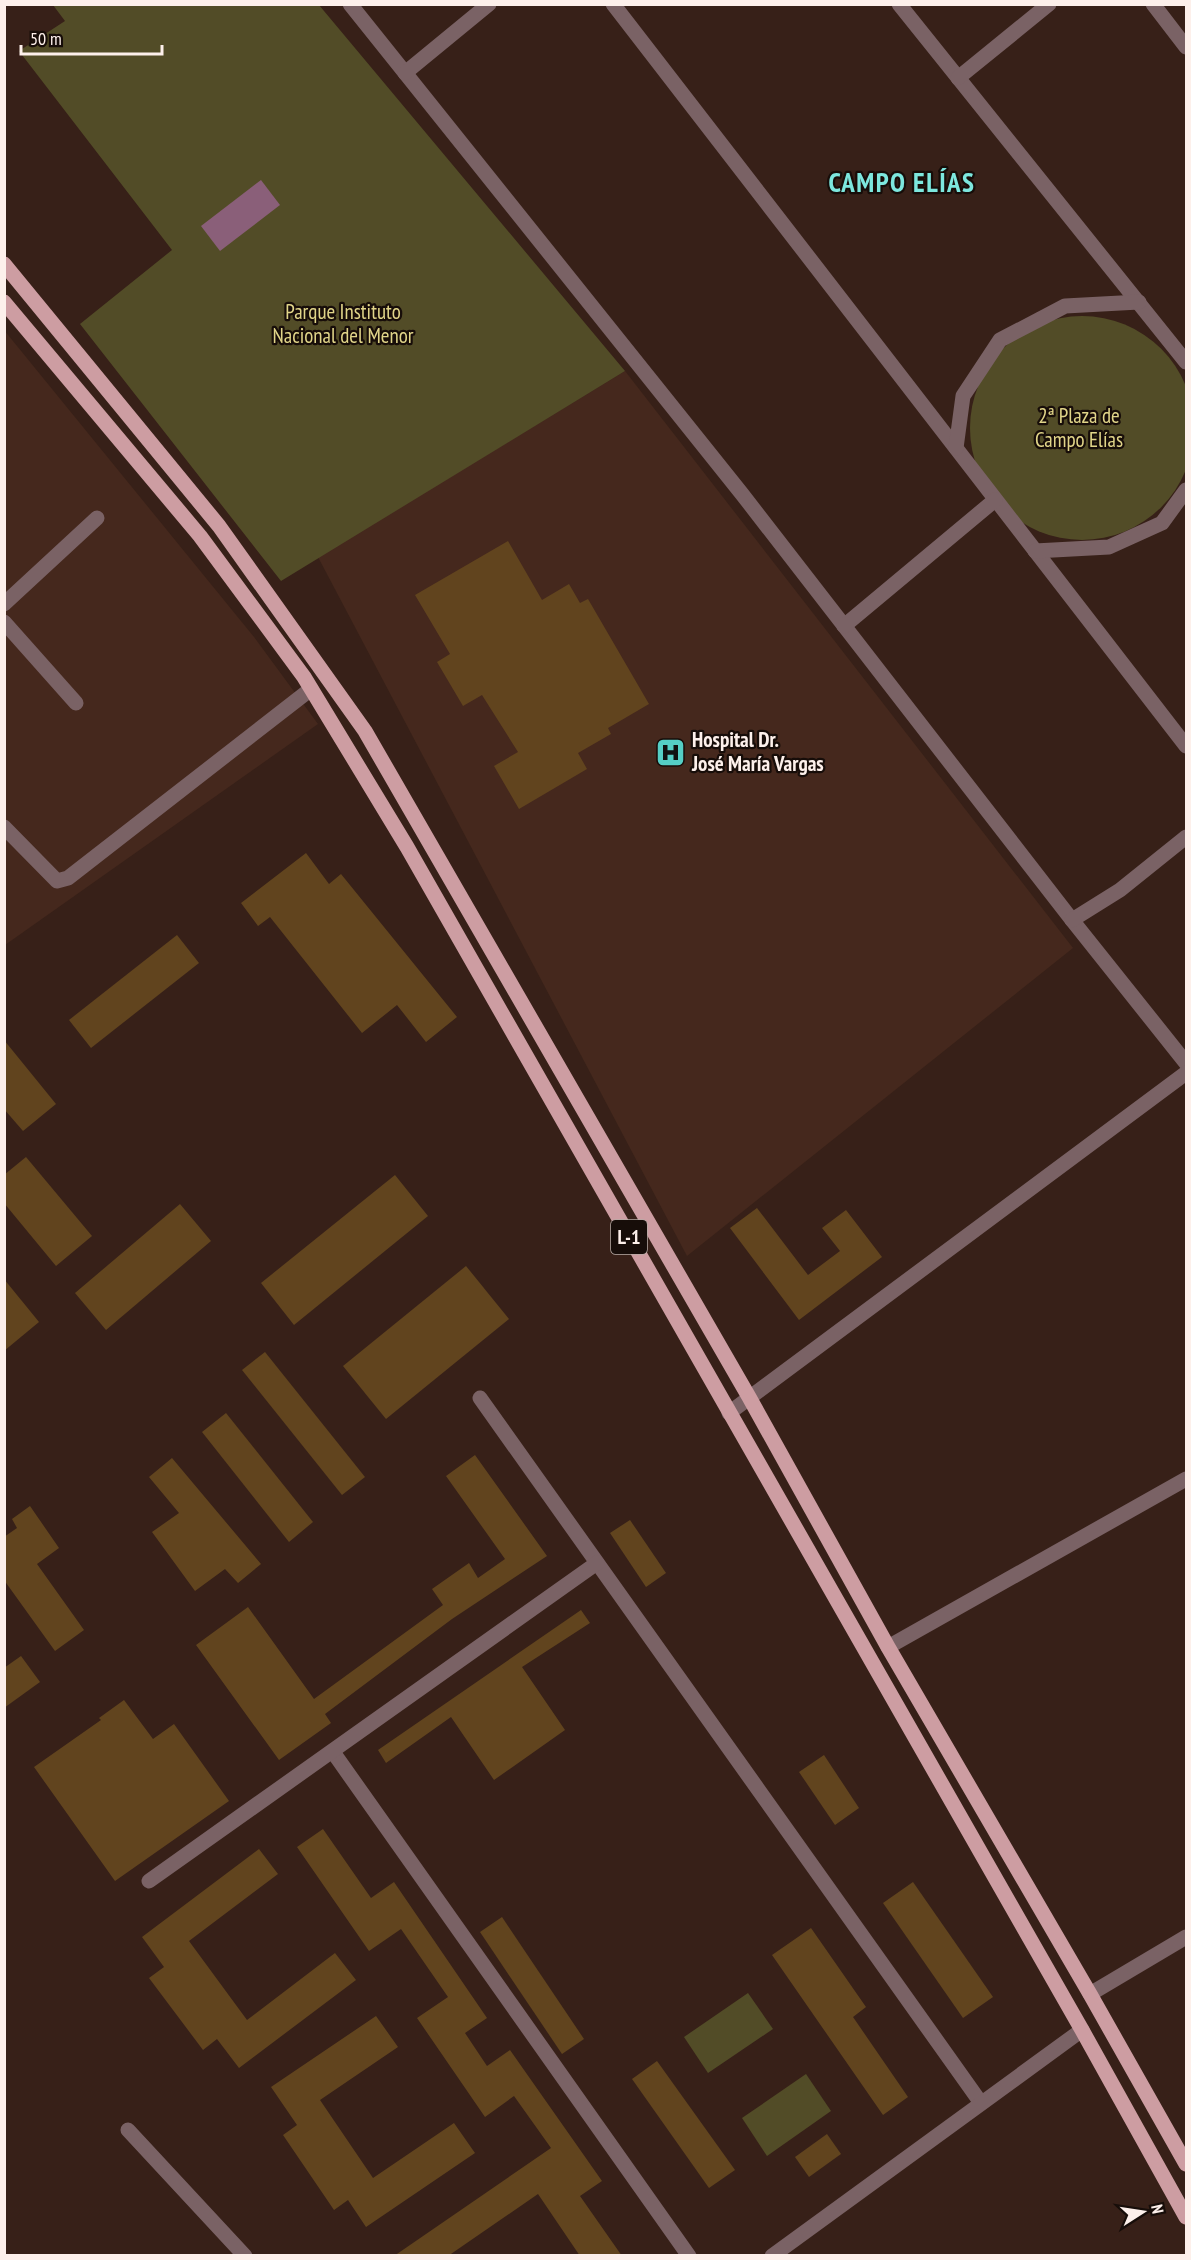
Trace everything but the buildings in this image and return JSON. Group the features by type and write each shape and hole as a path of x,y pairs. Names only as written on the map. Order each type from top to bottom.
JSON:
{"main road":[{"name":"L-1","path":"4,264 219,526 365,731 749,1397 888,1647 1186,2164"},
{"name":"L-1","path":"4,302 200,536 311,689 407,847 1082,2030 1186,2217"}],"street":[{"path":"350,4 742,494 1072,920 1186,1063"},
{"path":"405,73 489,4"},
{"path":"613,4 1186,746"},
{"path":"899,4 1186,362"},
{"path":"958,78 1049,4"},
{"path":"1153,4 1186,47"},
{"path":"956,448 963,396 1000,340 1065,306 1138,303"},
{"path":"1035,551 1109,547 1162,523 1186,490"},
{"path":"844,626 995,500"},
{"path":"4,604 97,518"},
{"path":"4,622 76,703"},
{"path":"4,827 57,881 68,878 311,689"},
{"path":"1072,920 1120,890 1186,837"},
{"path":"729,1413 1186,1073"},
{"path":"480,1398 981,2103"},
{"path":"888,1647 1186,1479"},
{"path":"149,1881 597,1563"},
{"path":"333,1752 688,2256"},
{"path":"1090,1994 1186,1937"},
{"path":"772,2256 1082,2030"},
{"path":"128,2130 245,2256"}],"shaded area":[{"path":"261,180 280,205 220,251 201,226"},
{"path":"4,330 254,637 318,724 5,945"},
{"name":"Hospital Dr. José María Vargas","path":"625,371 1073,948 687,1256 318,557"}],"green space":[{"name":"Parque Instituto Nacional del Menor","path":"53,5 319,5 625,371 281,581 80,324 172,250 19,51 65,21"},
{"name":"2ª Plaza de Campo Elías","path":"1082,316 1104,318 1135,329 1153,341 1169,357 1181,375 1189,395 1194,428 1192,450 1181,481 1169,499 1153,515 1135,527 1115,535 1082,540 1060,538 1029,527 1011,515 995,499 983,481 975,461 970,428 972,406 983,375 995,357 1011,341 1029,329 1049,321"},
{"path":"748,1993 773,2029 708,2073 684,2037"},
{"path":"806,2074 831,2111 767,2156 742,2118"}],"place":[{"name":"Hospital Dr. José María Vargas","path":"671,752"}],"district":[{"name":"CAMPO ELÍAS","path":"902,183"}]}
